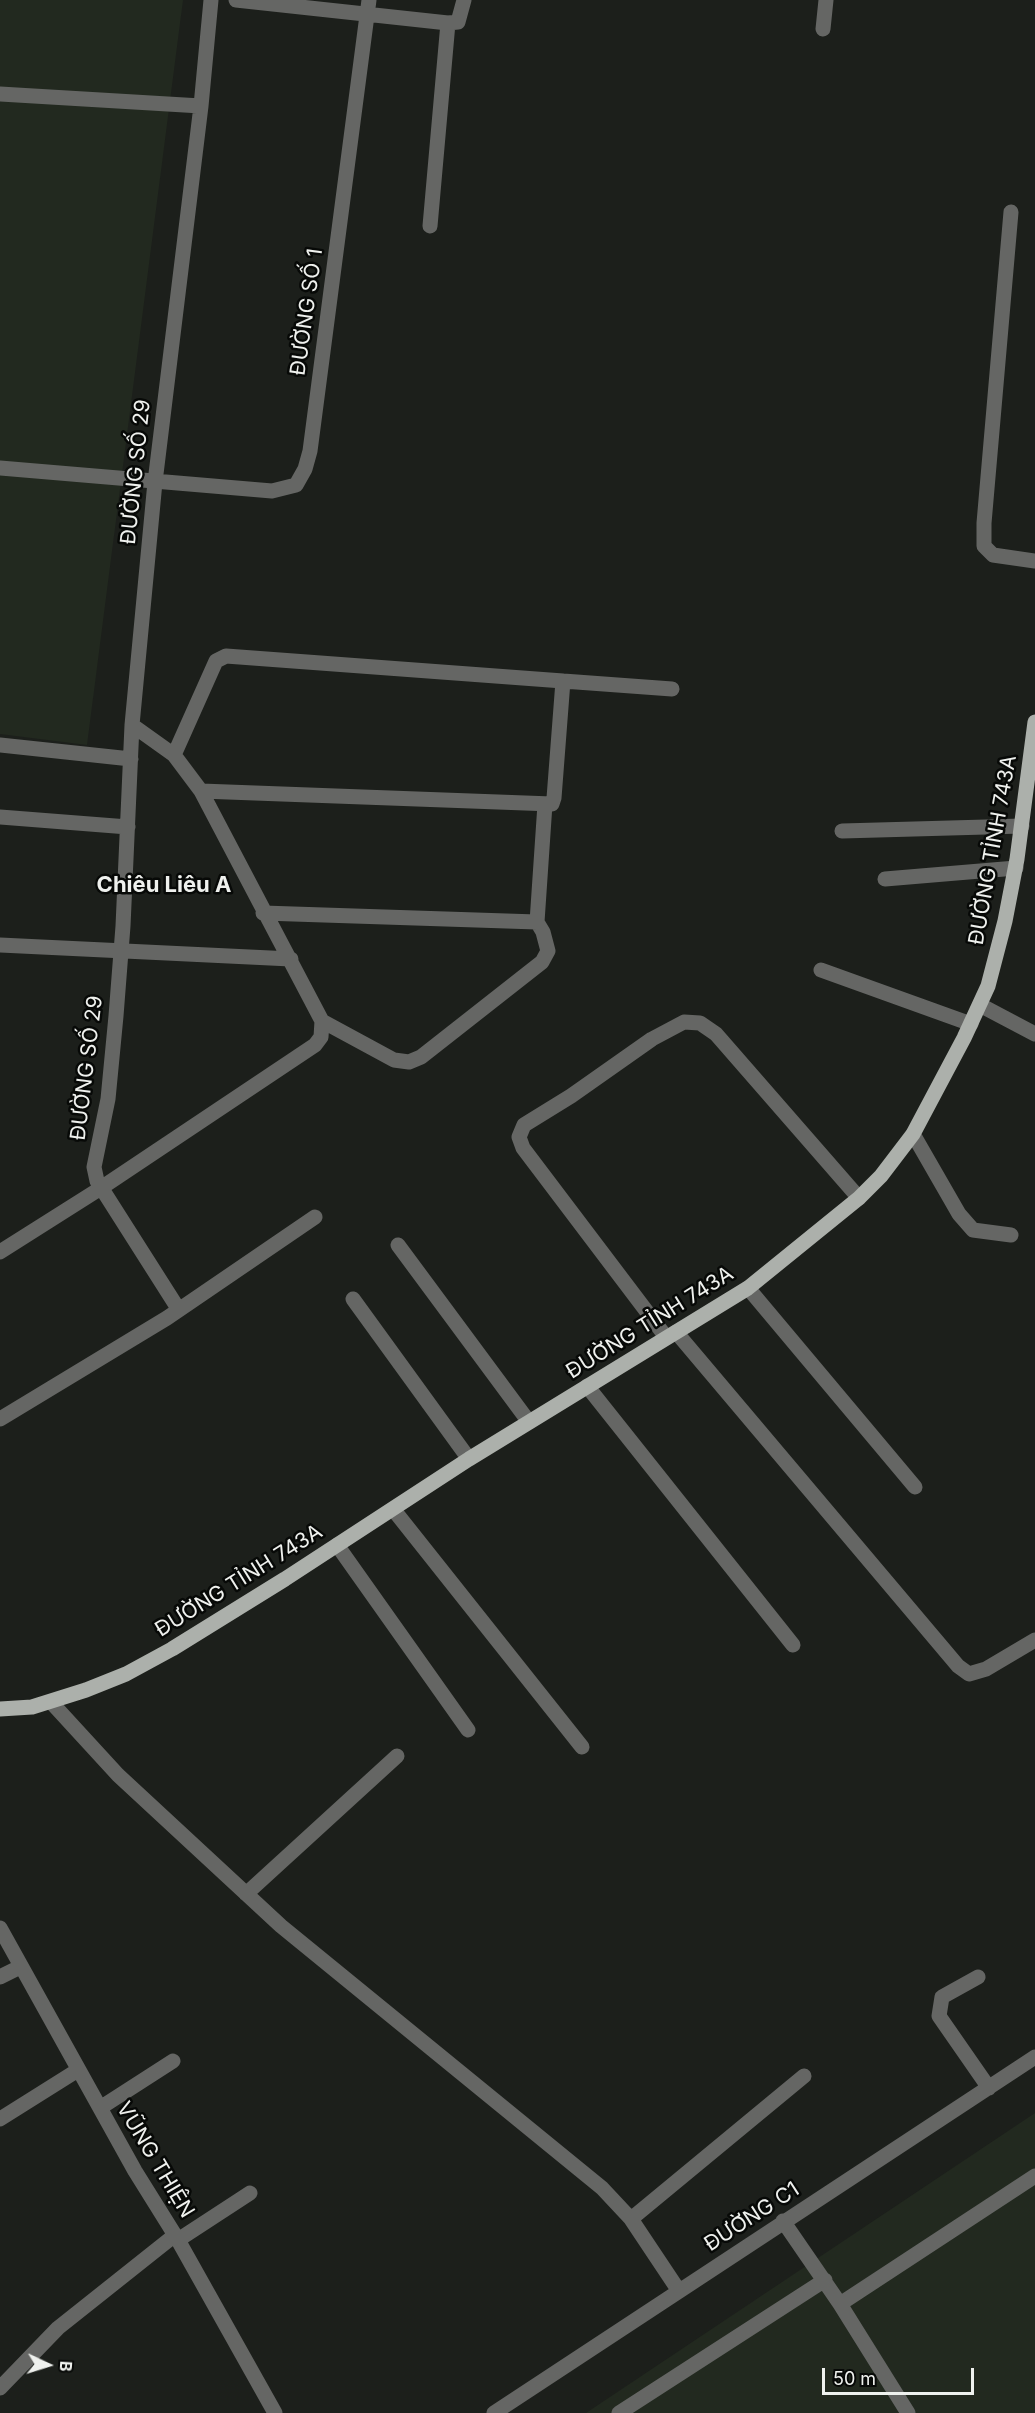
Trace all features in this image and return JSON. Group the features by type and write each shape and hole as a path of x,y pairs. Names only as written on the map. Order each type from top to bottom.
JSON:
{"main road":[{"name":"ĐƯỜNG TỈNH 743A","path":"0,1709 32,1707 51,1702 126,1674 172,1649 469,1459 748,1288 859,1198 881,1176 913,1134 971,1024 988,986 1016,868 1035,722"}],"street":[{"name":"ĐƯỜNG SỐ 29","path":"101,1188 95,1176 94,1167 108,1099 121,951 132,725 154,482 201,106 211,0"},
{"path":"236,0 368,7 453,23"},
{"path":"430,226 453,23 464,0"},
{"path":"822,29 826,0"},
{"name":"ĐƯỜNG SỐ 1","path":"0,468 272,491 296,485 305,468 311,439 368,7"},
{"path":"0,94 201,106"},
{"path":"1011,212 984,523 984,546 993,555 1035,561"},
{"path":"174,755 216,661 226,656 672,689"},
{"path":"201,791 546,804 553,802 563,681"},
{"path":"0,1252 101,1188 315,1044 321,1037 322,1021 291,959 263,913 201,791 174,755 132,725"},
{"path":"0,745 132,759"},
{"path":"322,1021 394,1060 410,1062 421,1057 542,962 548,951 543,932 537,922 546,804"},
{"path":"0,817 128,827"},
{"path":"842,831 1022,826"},
{"path":"885,879 1016,868"},
{"path":"263,913 537,922"},
{"path":"0,945 291,959"},
{"path":"821,970 971,1024"},
{"path":"980,1005 1035,1034"},
{"path":"859,1198 716,1034 699,1023 684,1022 652,1039 571,1096 524,1125 519,1137 523,1148 671,1334 958,1666 969,1674 986,1669 1035,1640"},
{"path":"913,1134 959,1214 973,1230 1011,1235"},
{"path":"101,1188 179,1310"},
{"path":"0,1419 179,1310 315,1217"},
{"path":"398,1245 529,1422"},
{"path":"748,1288 915,1487"},
{"path":"353,1299 469,1459"},
{"path":"587,1386 793,1645"},
{"path":"393,1509 582,1747"},
{"path":"337,1545 468,1730"},
{"path":"51,1702 118,1775 282,1926 602,2188 631,2219 679,2291"},
{"path":"246,1894 397,1756"},
{"name":"VŨNG THIỆN","path":"0,1928 78,2070 177,2238 275,2413"},
{"path":"0,1977 20,1967"},
{"path":"978,1977 942,1997 939,2016 989,2088"},
{"name":"ĐƯỜNG C1","path":"494,2413 1035,2057"},
{"path":"100,2108 172,2061"},
{"path":"0,2119 78,2070"},
{"path":"631,2219 804,2076"},
{"path":"840,2304 1035,2176"},
{"path":"0,2388 58,2328 177,2238 250,2193"},
{"path":"783,2221 825,2280 908,2413"},
{"path":"619,2413 825,2280"}],"shaded area":[{"path":"0,0 183,0 87,745 0,734"},
{"path":"1035,2113 1035,2413 586,2413"}],"district":[{"name":"Chiêu Liêu A","path":"164,885"}]}
